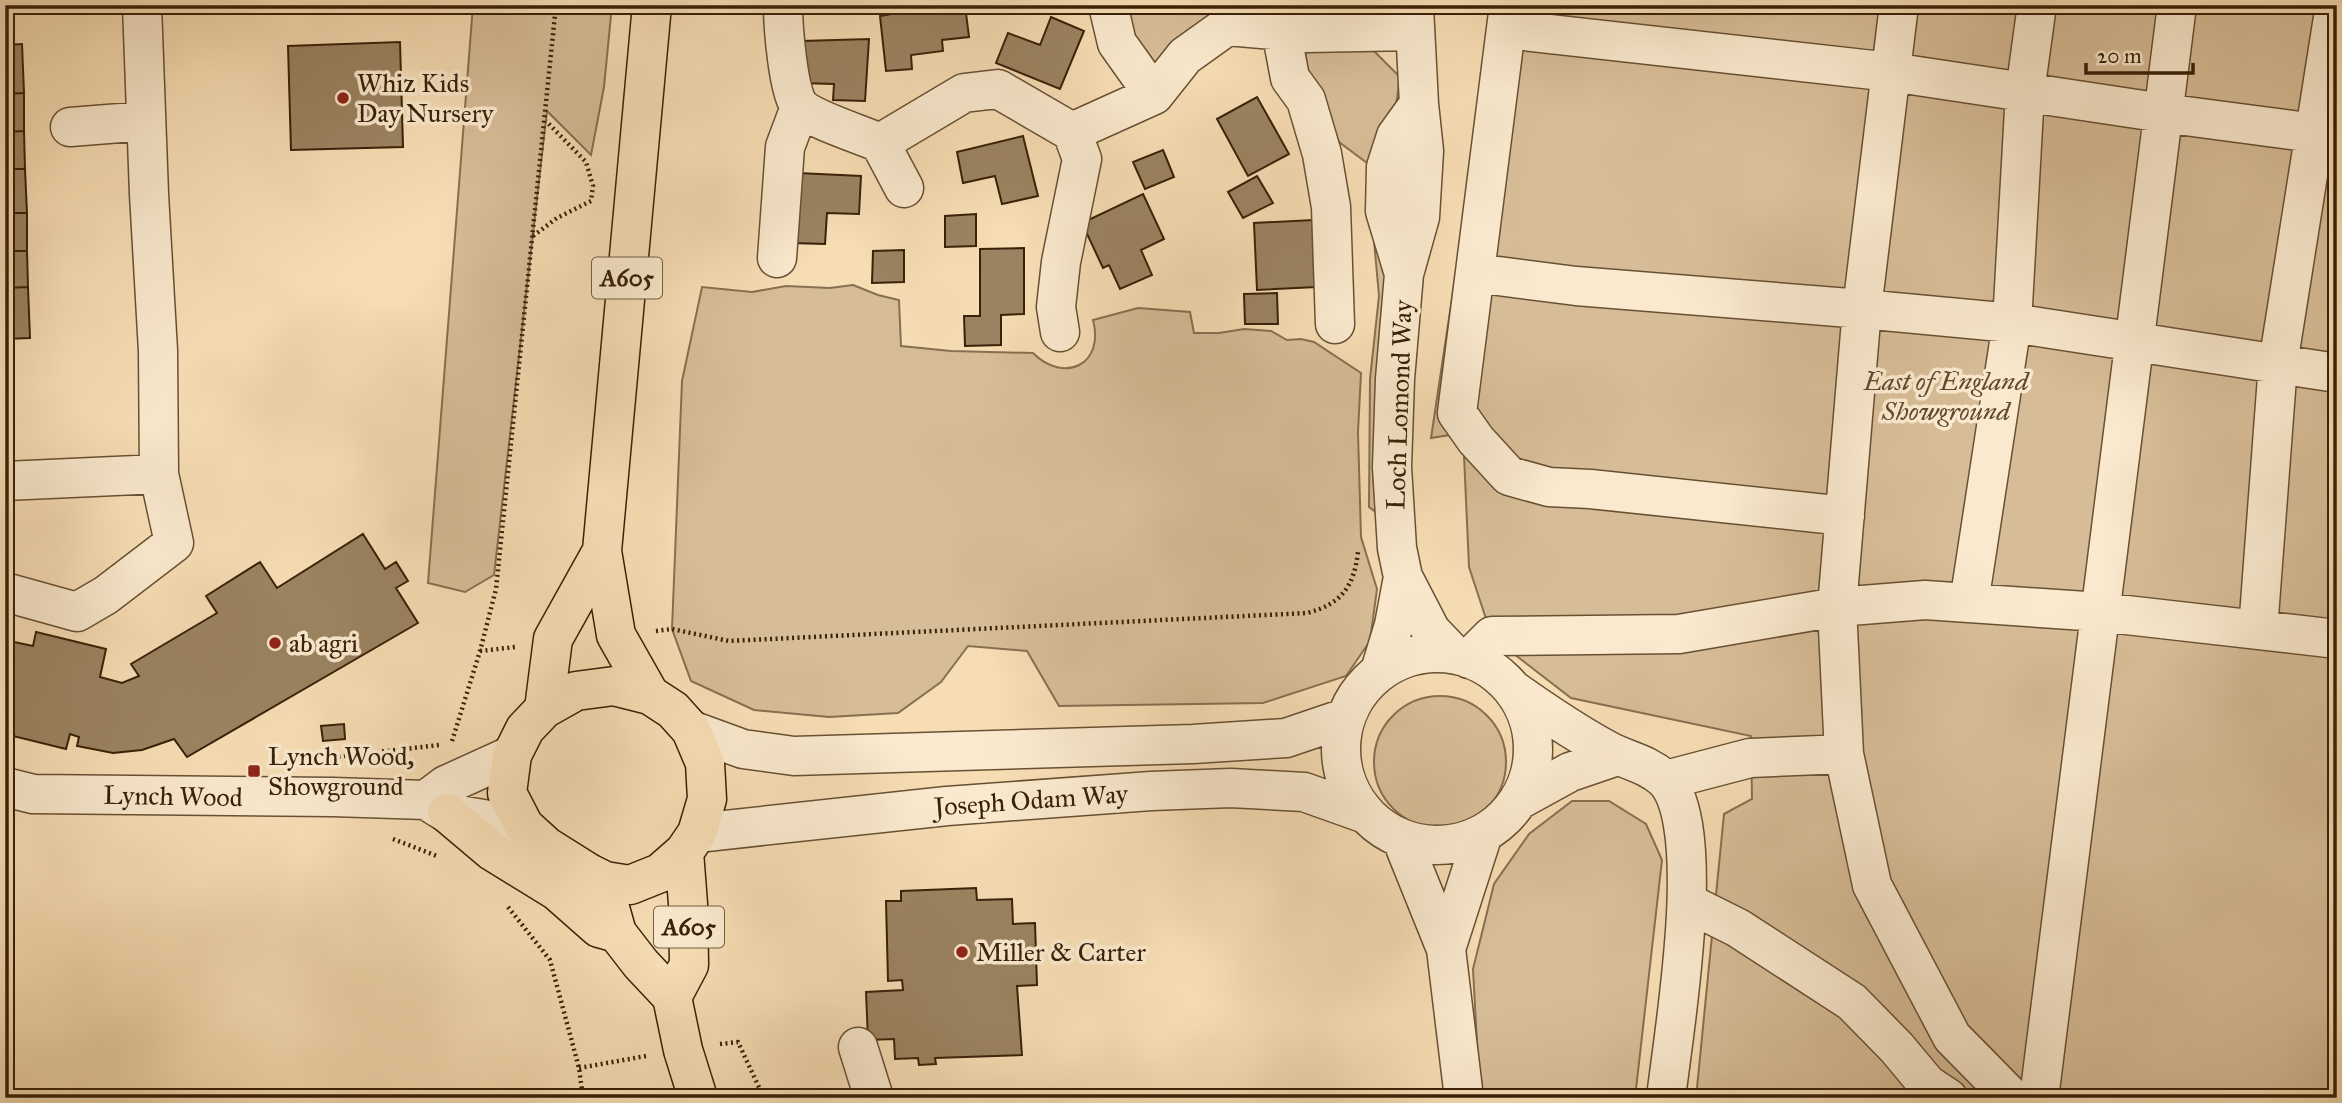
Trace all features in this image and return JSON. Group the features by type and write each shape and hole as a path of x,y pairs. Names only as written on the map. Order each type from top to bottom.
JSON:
{"main road":[{"name":"A605","path":"650,695 615,635 602,551 652,5"},
{"name":"A605","path":"544,709 553,639 602,551"},
{"name":"A605","path":"672,997 689,965 691,842 708,799 705,763 691,730 673,710 650,695 614,686 576,691 544,709 525,729 512,755 507,793 524,826 546,846 606,881 630,885 660,873 691,842"},
{"path":"436,806 492,851 557,891 599,928 617,933"},
{"name":"A605","path":"589,873 610,908 617,933 672,997 683,1049 698,1098"}],"street":[{"path":"5,592 77,612 106,595 174,543 159,474 158,351 142,5"},
{"path":"783,5 791,85 800,107 826,122 880,143 904,188"},
{"path":"1108,5 1118,43 1154,95"},
{"path":"1899,5 1863,309 1837,607 1843,754 1872,885 1952,1037 2012,1098"},
{"path":"1969,603 2012,323 2025,92 2037,5"},
{"path":"2039,1098 2177,5"},
{"path":"2258,630 2278,364 2325,134 2335,5"},
{"path":"1845,516 1549,487 1509,476 1476,440 1457,413 1507,17 2163,113 2325,134"},
{"path":"1072,132 1154,95 1185,57 1227,26 1415,18"},
{"name":"Loch Lomond Way","path":"1415,18 1424,151 1420,217 1404,274 1395,379 1392,467 1397,548 1403,577 1431,631 1461,657"},
{"path":"1297,23 1290,78 1306,100 1322,154 1331,207 1335,324"},
{"path":"880,143 964,93 998,89 1072,132 1082,159 1061,262 1056,307 1060,332"},
{"path":"778,258 785,147 800,107"},
{"path":"70,127 146,121"},
{"path":"1475,274 1576,286 2012,323 2337,373"},
{"path":"5,481 159,474"},
{"name":"Loch Lomond Way","path":"1380,671 1394,625 1403,577"},
{"path":"1461,657 1492,636 1679,634 1837,607 1925,600 2100,612 2337,639"},
{"path":"1512,689 1527,715 1533,744 1530,773 1518,800 1503,820 1483,834 1457,844 1429,846 1402,840 1363,813 1346,784 1340,751 1345,719 1359,692 1380,671 1402,659 1427,653 1461,657 1496,674 1512,689 1571,731 1617,755 1642,763 1666,780 1679,803 1686,837 1688,903 1666,1098"},
{"name":"Joseph Odam Way","path":"691,730 743,750 794,756 1193,744 1286,738 1345,719"},
{"path":"1666,780 1750,758 1843,754"},
{"path":"436,806 446,785 512,755"},
{"path":"1518,800 1570,772 1617,755"},
{"name":"Lynch Wood","path":"5,788 33,794 333,797 436,806 524,826"},
{"name":"Joseph Odam Way","path":"691,842 947,806 1151,791 1218,789 1304,792 1363,813"},
{"path":"1446,949 1483,834"},
{"path":"1402,840 1446,949 1464,1098"},
{"path":"1688,903 1738,928 1852,1002 1898,1048 1927,1084 1948,1098"},
{"path":"858,1048 874,1098"}],"path":[{"path":"335,757 451,744 480,651 496,589 556,5"},
{"path":"533,236 557,218 591,201 593,186 586,162 546,120"},
{"path":"658,643 649,632 671,629 729,641 1307,613 1333,603 1346,589 1356,572 1360,545"},
{"path":"480,651 527,646"},
{"path":"384,839 397,839 447,860"},
{"path":"501,898 550,960 579,1068 583,1098"},
{"path":"738,1042 764,1098"}],"green space":[{"path":"473,5 612,5 604,87 591,155 547,111 494,575 465,592 428,583"},
{"path":"1121,5 1282,5 1279,17 1154,69 1128,36"},
{"name":"East of England Showground","path":"1496,5 2337,5 2337,1098 1696,1098 1724,814 1752,799 1751,736 1571,698 1492,637 1469,567 1463,433 1431,438"},
{"path":"1373,50 1400,77 1394,120 1388,321 1377,513 1369,507 1370,379 1379,296 1367,163 1339,142 1310,88 1305,51"},
{"path":"853,285 899,300 901,346 951,351 1033,353 1057,367 1069,368 1079,365 1093,348 1093,320 1138,308 1190,312 1194,333 1244,329 1271,331 1287,340 1314,342 1361,373 1358,432 1361,537 1377,589 1370,641 1346,676 1263,703 1059,706 1027,651 968,646 941,682 898,713 829,717 754,710 691,681 672,629 682,381 702,287 752,292 786,286 830,288"},
{"path":"1440,696 1465,701 1487,715 1501,737 1506,762 1501,787 1487,809 1465,823 1440,828 1415,823 1393,809 1379,787 1374,762 1379,737 1393,715 1415,701"},
{"path":"1572,801 1609,801 1646,824 1662,860 1635,1098 1480,1098 1473,969 1494,884 1529,834"}],"building":[{"path":"943,5 965,5 969,37 942,40 943,51 911,55 912,69 886,71 880,16"},
{"path":"1051,17 1084,31 1060,89 996,63 1008,33 1040,45"},
{"path":"869,39 865,101 833,100 834,84 800,83 802,41"},
{"name":"Whiz Kids Day Nursery","path":"400,42 403,147 291,150 288,46"},
{"path":"22,44 24,93 5,94 5,45"},
{"path":"24,93 24,131 5,132 5,94"},
{"path":"1257,97 1289,154 1248,176 1217,119"},
{"path":"24,131 25,169 5,169 5,132"},
{"path":"1023,136 1038,196 1002,204 995,176 963,183 957,152"},
{"path":"1163,150 1174,177 1145,189 1133,162"},
{"path":"5,169 25,169 27,213 5,213"},
{"path":"798,173 861,176 859,214 827,213 825,244 792,243"},
{"path":"1257,176 1273,203 1243,218 1228,192"},
{"path":"1143,194 1164,239 1141,250 1152,275 1120,289 1109,265 1103,268 1082,223"},
{"path":"5,213 27,213 27,251 5,251"},
{"path":"976,214 976,246 945,247 945,216"},
{"path":"1313,220 1316,287 1257,290 1254,223"},
{"path":"1024,248 1024,314 1001,315 1001,345 965,346 964,316 980,316 980,249"},
{"path":"904,250 904,282 872,283 873,251"},
{"path":"5,251 27,251 28,287 5,288"},
{"path":"28,287 30,338 5,339 5,288"},
{"path":"1277,293 1278,324 1245,324 1244,294"},
{"name":"ab agri","path":"363,534 385,569 396,562 408,581 396,588 418,623 187,757 174,739 142,750 113,753 77,746 79,737 70,734 66,749 5,734 5,640 33,646 36,632 106,649 100,677 122,683 139,676 131,664 217,613 206,596 260,562 277,588"},
{"path":"344,724 345,739 323,741 321,726"},
{"name":"Miller & Carter","path":"976,888 977,900 1012,899 1013,924 1035,923 1037,985 1017,986 1022,1055 935,1058 936,1064 919,1065 918,1058 895,1059 894,1039 868,1040 866,992 903,990 902,980 888,981 886,901 901,901 901,891"}],"place":[{"name":"Whiz Kids Day Nursery","path":"343,98"},
{"name":"ab agri","path":"275,643"},
{"name":"Lynch Wood, Showground","path":"254,771"},
{"name":"Miller & Carter","path":"962,952"}]}
